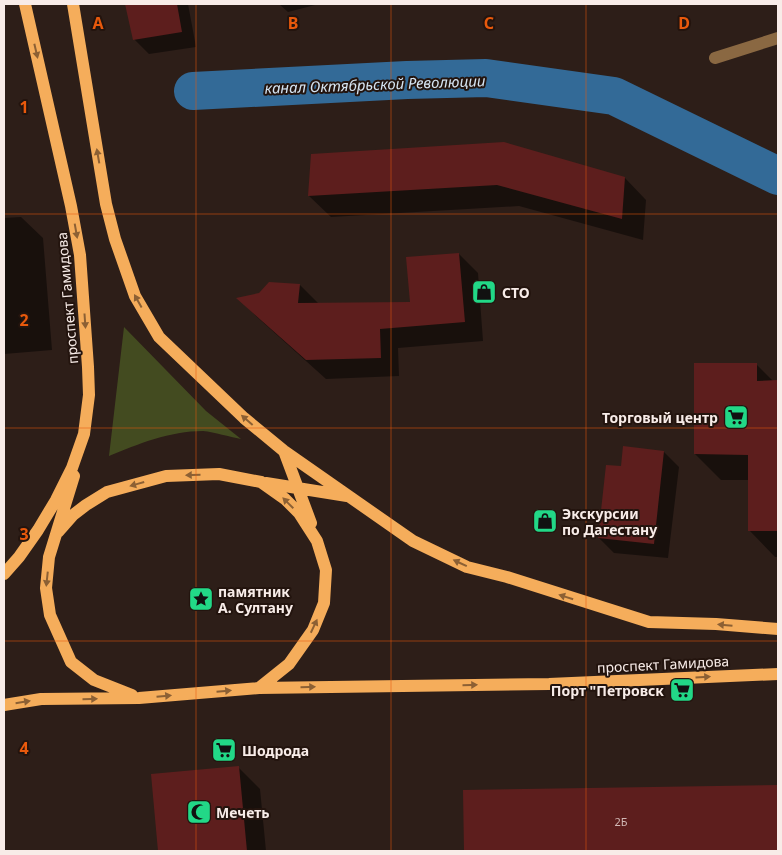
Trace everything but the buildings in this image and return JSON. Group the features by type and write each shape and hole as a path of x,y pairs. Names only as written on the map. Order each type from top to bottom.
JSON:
{"main road":[{"name":"проспект Гамидова","path":"4,574 38,530 72,468 84,434 89,395 80,255 71,206 25,4"},
{"path":"73,4 106,204 115,240 135,296 159,337 244,418 284,451 413,541 467,567 507,577 648,622 716,624 776,629"},
{"path":"89,395 86,433 64,512 49,557 46,588 50,615 71,662 94,680 139,698"},
{"path":"4,705 41,699 139,698 259,688 288,664 313,630 324,603 326,570 284,451"},
{"path":"38,530 64,512 107,492 166,476 219,474 350,497"},
{"path":"261,482 285,499 299,513 317,542"},
{"path":"58,532 73,515 107,492"},
{"name":"проспект Гамидова","path":"259,688 549,684 778,674"}],"street":[{"path":"715,58 778,38"}],"green space":[{"path":"124,327 206,411 241,439 203,431 178,433 154,439 109,456"}],"waterway":[{"name":"канал Октябрьской Революции","path":"193,91 407,80 486,78 614,96 778,176"}],"place":[{"name":"СТО","path":"484,292"},
{"name":"Торговый центр","path":"736,417"},
{"name":"Экскурсии по Дагестану","path":"545,521"},
{"name":"памятник А. Султану","path":"201,599"},
{"name":"Порт \"Петровск","path":"682,690"},
{"name":"Шодрода","path":"224,750"},
{"name":"Мечеть","path":"199,812"}]}
